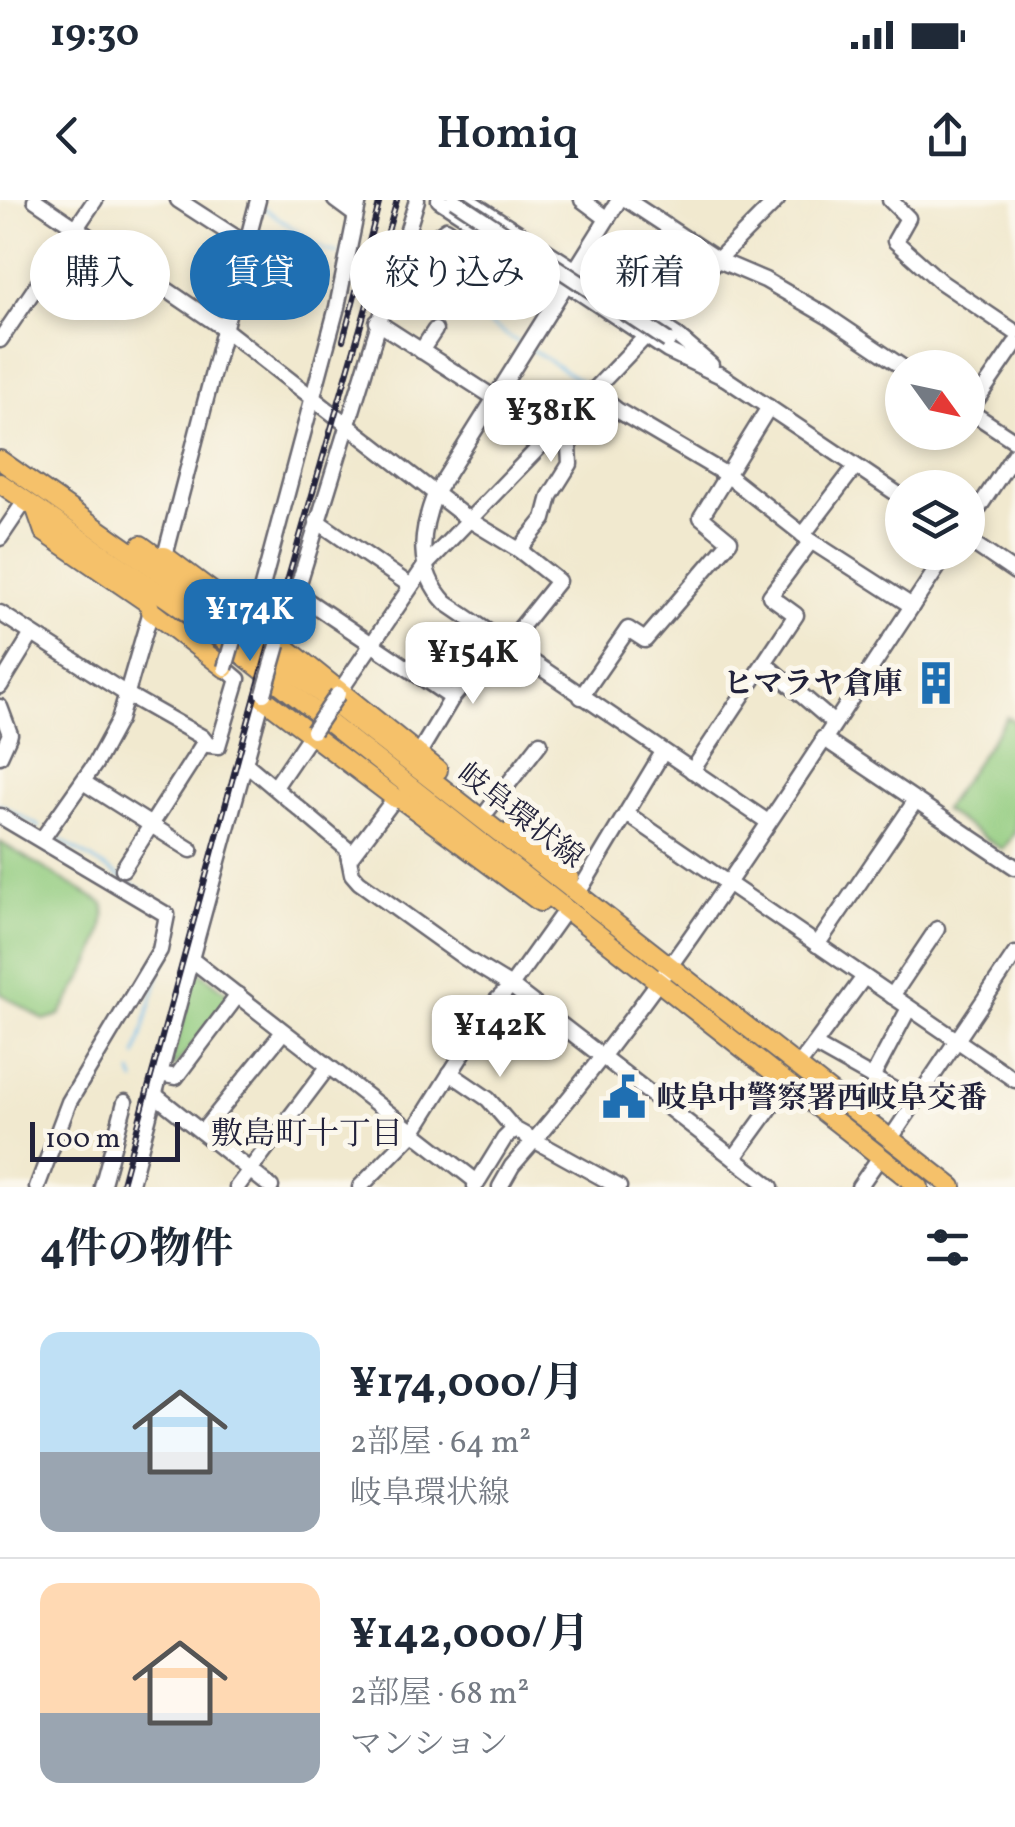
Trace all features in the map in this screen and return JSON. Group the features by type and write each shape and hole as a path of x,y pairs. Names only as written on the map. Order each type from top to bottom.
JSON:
{"main road":[{"name":"岐阜環状線","path":"0,460 178,584 568,899 658,982 919,1187"},
{"name":"岐阜環状線","path":"0,483 200,621 568,899 670,966 952,1187"},
{"path":"47,493 58,491 68,495 156,556 165,556 241,612"},
{"path":"31,505 44,532 148,604 151,612 225,668"},
{"path":"263,696 394,798 402,800 533,898 544,904 568,899 569,879 553,860 279,644"}],"street":[{"path":"36,200 223,328 468,519 519,550 558,581 452,698 419,752"},
{"path":"0,340 94,200"},
{"path":"178,200 224,230"},
{"path":"250,230 258,200"},
{"path":"0,614 208,745 218,746 238,679 225,668 241,612 251,614 260,594 336,307 356,207 335,200"},
{"path":"409,230 417,200"},
{"path":"439,200 485,230"},
{"path":"454,200 885,487"},
{"path":"468,200 656,322 725,378"},
{"path":"582,200 606,218"},
{"path":"619,200 436,492 424,530 424,566 446,603 768,822"},
{"path":"627,200 672,230"},
{"path":"720,258 776,200"},
{"path":"890,200 908,218 895,241 941,282 1015,332"},
{"path":"720,261 765,280 885,356"},
{"path":"560,279 668,351 725,378"},
{"path":"165,556 225,320"},
{"path":"130,1187 244,762 377,322 569,446 570,464 550,496 544,520 519,550"},
{"path":"421,351 435,330"},
{"path":"275,787 424,566 646,336"},
{"path":"985,386 1015,344"},
{"path":"592,390 617,410 726,476 807,538 912,606"},
{"path":"581,697 628,630 644,640 730,541 700,516 769,407"},
{"path":"985,422 1015,442"},
{"path":"985,498 1015,453"},
{"path":"692,771 796,615 770,596 855,467"},
{"path":"0,538 31,505"},
{"path":"317,521 411,586"},
{"path":"985,552 1015,572"},
{"path":"500,1187 512,1166 658,982 728,884 936,570"},
{"path":"296,593 452,698"},
{"path":"42,839 83,782 119,720 151,612"},
{"path":"0,686 32,634"},
{"path":"764,663 834,723"},
{"path":"0,707 10,734 0,756"},
{"path":"823,738 1015,866"},
{"path":"123,869 205,741"},
{"path":"488,810 540,743"},
{"path":"360,1187 412,1134 496,1001 511,986 627,814 663,752"},
{"path":"244,762 347,849 352,874 359,882 511,986 771,1187"},
{"path":"83,782 191,850"},
{"path":"349,859 394,798"},
{"path":"817,945 916,800"},
{"path":"627,814 1015,1080"},
{"path":"0,816 168,915 160,950 69,1102 36,1187"},
{"path":"892,996 937,929"},
{"path":"891,1138 1015,954"},
{"path":"191,958 476,1184 514,1129"},
{"path":"798,1066 864,977"},
{"path":"160,1074 176,1077 238,995"},
{"path":"872,1078 909,1008"},
{"path":"202,1132 283,1032"},
{"path":"814,1046 916,1102"},
{"path":"237,1187 328,1067"},
{"path":"450,1074 488,1098 514,1129 619,1187"},
{"path":"734,1158 787,1085"},
{"path":"155,1095 271,1187"},
{"path":"102,1187 125,1102"},
{"path":"859,1187 880,1157"}],"green space":[{"path":"1007,717 1015,722 1015,832 1003,850 943,810"},
{"path":"0,842 104,904 102,933 91,962 60,1015 44,1020 0,993"},
{"path":"199,971 231,996 174,1068 171,1064"}],"waterway":[{"path":"264,208 324,250 338,253"},
{"path":"483,320 521,344"},
{"path":"531,349 587,385"},
{"path":"0,804 40,827"},
{"path":"54,836 176,911 172,925"},
{"path":"136,1056 164,957"},
{"path":"132,1073 135,1081"}],"railway":[{"path":"343,340 380,200"},
{"path":"121,1187 277,616 397,200"}],"place":[{"name":"ヒマラヤ倉庫","path":"936,683"},
{"name":"岐阜中警察署西岐阜交番","path":"624,1097"}],"district":[{"name":"敷島町十丁目","path":"307,1133"}]}
